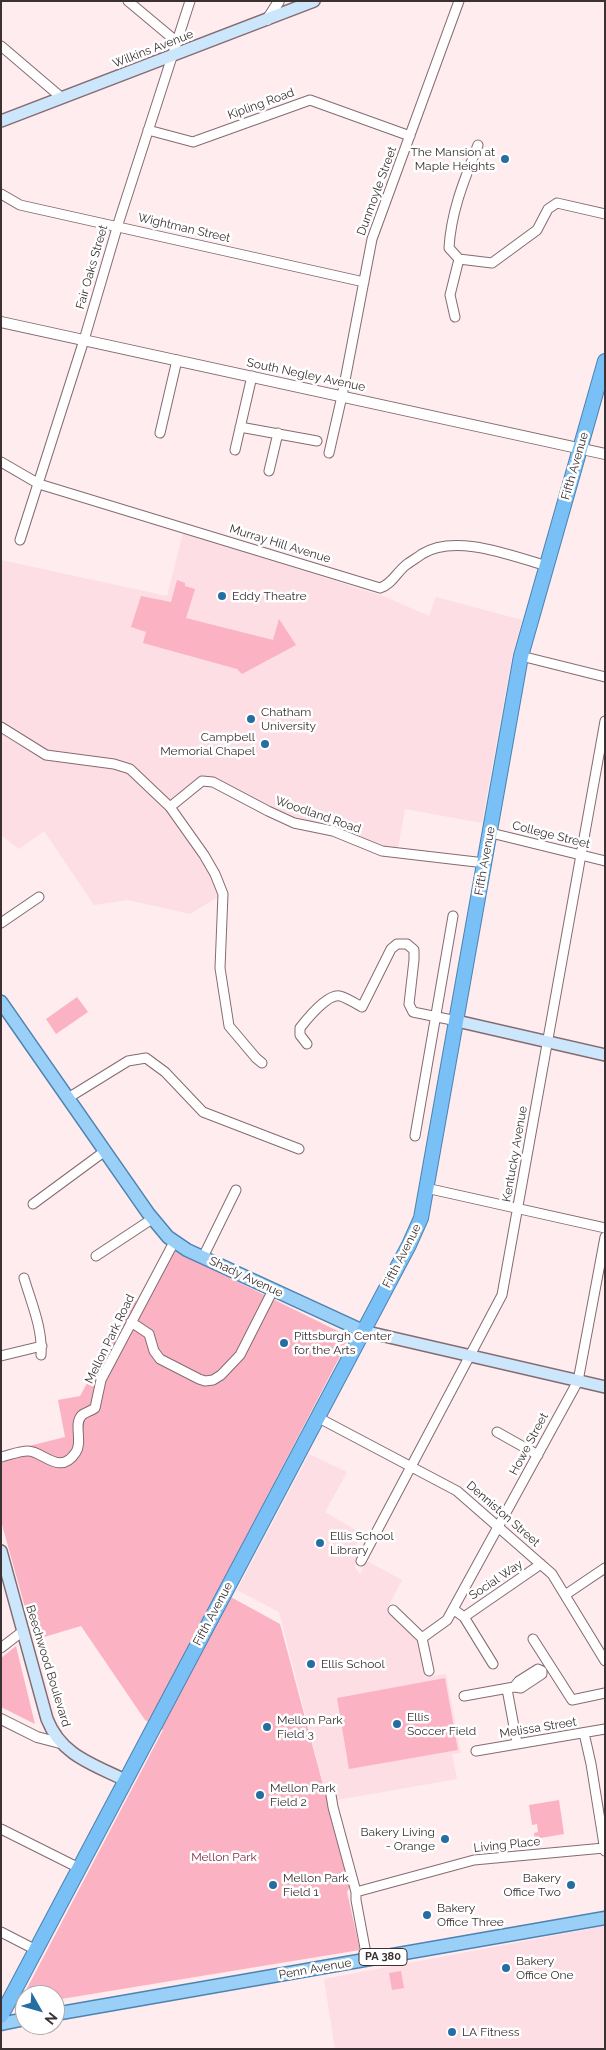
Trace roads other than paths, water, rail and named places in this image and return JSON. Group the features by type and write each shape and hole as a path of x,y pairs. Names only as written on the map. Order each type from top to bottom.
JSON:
{"highway":[{"name":"Fifth Avenue","path":"1,2016 421,1218 521,656 605,361"},
{"path":"1,1998 22,1978"}],"main road":[{"name":"Wilkins Avenue","path":"1,121 314,1"},
{"name":"Shady Avenue","path":"1,1002 152,1218 174,1242 363,1331 605,1387"},
{"path":"457,1021 605,1055"},
{"name":"Beechwood Boulevard","path":"1,1551 47,1718 53,1732 60,1743 77,1756 125,1780"},
{"name":"Penn Avenue","path":"65,2012 605,1918"},
{"path":"1,2024 15,2021"}],"street":[{"path":"128,1 177,42"},
{"name":"Fair Oaks Street","path":"20,540 84,340 117,226 190,1"},
{"path":"267,20 279,1"},
{"name":"Dunmoyle Street","path":"329,453 342,396 372,239 459,1"},
{"path":"1,46 62,98"},
{"name":"Kipling Road","path":"148,130 193,142 310,100 410,136"},
{"path":"478,145 450,225 449,248 459,259 492,263 537,230 548,209 557,203 605,214"},
{"name":"Wightman Street","path":"1,194 20,205 364,282"},
{"path":"455,317 450,295 459,259"},
{"name":"South Negley Avenue","path":"1,322 605,454"},
{"path":"160,433 177,360"},
{"path":"235,450 252,376"},
{"path":"240,427 317,441"},
{"path":"269,471 278,433"},
{"name":"Murray Hill Avenue","path":"1,462 39,484 380,588 387,586 405,566 424,552 444,546 463,545 478,547 547,566"},
{"path":"521,656 605,677"},
{"name":"Kentucky Avenue","path":"361,1561 502,1295 605,721"},
{"path":"1,727 46,755 114,764 130,769 170,807 215,874 222,894 220,968 228,1026 262,1063"},
{"name":"Woodland Road","path":"170,807 202,781 213,782 294,823 333,831 382,851 485,864"},
{"name":"College Street","path":"490,833 605,861"},
{"path":"1,923 39,897"},
{"path":"414,1136 453,916"},
{"path":"307,1044 300,1035 300,1028 308,1018 332,997 339,996 362,1007 391,949 397,944 407,944 414,950 409,1004 413,1012 457,1021"},
{"path":"68,1098 128,1061 146,1058 165,1072 203,1112 299,1149"},
{"path":"33,1204 105,1151"},
{"path":"426,1188 518,1207 605,1228"},
{"path":"203,1257 236,1190"},
{"path":"96,1256 152,1218"},
{"name":"Howe Street","path":"422,1638 447,1620 578,1381 605,1237"},
{"name":"Mellon Park Road","path":"1,1457 27,1451 56,1462 67,1460 74,1455 79,1444 79,1420 82,1415 95,1408 101,1380 174,1242"},
{"path":"1,1356 41,1350 24,1278"},
{"path":"131,1322 149,1334 154,1351 160,1358 199,1378 209,1380 221,1375 240,1355 273,1290"},
{"name":"Denniston Street","path":"317,1417 457,1491 552,1574 605,1661"},
{"path":"497,1432 538,1455"},
{"name":"Social Way","path":"464,1617 541,1564"},
{"path":"565,1595 605,1568"},
{"path":"453,1609 464,1617 493,1664"},
{"path":"394,1610 422,1638 429,1671"},
{"path":"1,1648 23,1631"},
{"path":"533,1639 572,1700 605,1693"},
{"path":"464,1696 510,1688 517,1743"},
{"path":"1,1719 37,1737 60,1743"},
{"name":"Melissa Street","path":"476,1751 605,1729"},
{"path":"584,1733 591,1764 604,1850"},
{"path":"330,1789 356,1892 367,1959"},
{"path":"1,1828 79,1868"},
{"name":"Living Place","path":"356,1892 474,1860 604,1850"},
{"path":"1,1932 36,1950"}],"place":[{"name":"The Mansion at Maple Heights","path":"505,159"},
{"name":"Eddy Theatre","path":"222,596"},
{"name":"Chatham University","path":"251,719"},
{"name":"Campbell Memorial Chapel","path":"265,744"},
{"name":"Pittsburgh Center for the Arts","path":"284,1343"},
{"name":"Ellis School Library","path":"320,1543"},
{"name":"Ellis School","path":"311,1664"},
{"name":"Ellis Soccer Field","path":"397,1724"},
{"name":"Mellon Park Field 3","path":"267,1727"},
{"name":"Mellon Park Field 2","path":"260,1795"},
{"name":"Bakery Living - Orange","path":"445,1839"},
{"name":"Mellon Park Field 1","path":"273,1885"},
{"name":"Bakery Office Two","path":"571,1885"},
{"name":"Bakery Office Three","path":"427,1915"},
{"name":"Bakery Office One","path":"506,1968"},
{"name":"LA Fitness","path":"452,2032"}],"park label":[{"name":"Mellon Park","path":"224,1857"}]}
